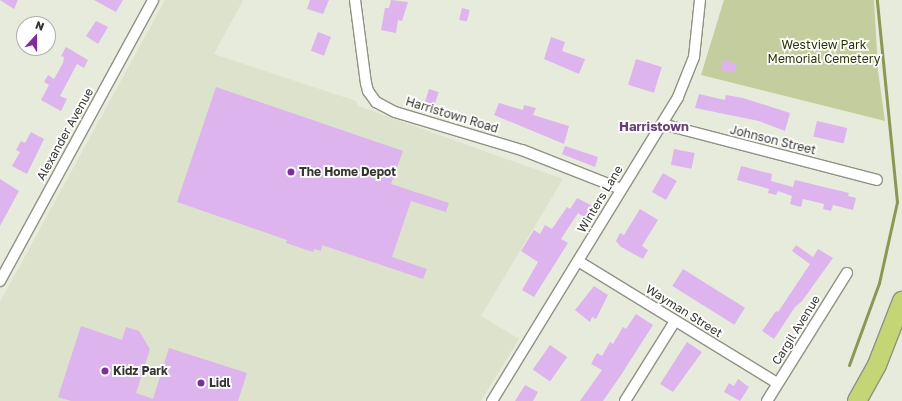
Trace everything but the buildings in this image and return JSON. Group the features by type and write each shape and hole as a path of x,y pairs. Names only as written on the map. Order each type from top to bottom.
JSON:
{"highway":[{"path":"857,401 877,365 902,300"}],"street":[{"name":"Alexander Avenue","path":"0,281 153,0"},
{"name":"Harristown Road","path":"355,0 366,83 368,91 376,102 395,112 522,150 620,189"},
{"name":"Winters Lane","path":"492,401 578,261 620,189 662,124 691,69 700,0"},
{"name":"Johnson Street","path":"662,124 877,180"},
{"name":"Wayman Street","path":"578,261 777,383"},
{"name":"Cargil Avenue","path":"767,401 847,273"},
{"path":"625,401 675,321"}],"shaded area":[{"path":"165,0 243,0 214,54 356,101 358,106 563,179 481,316 519,339 481,401 0,401 0,302"}],"green space":[{"name":"Westview Park Memorial Cemetery","path":"724,0 874,0 878,71 885,121 701,75"}],"waterway":[{"path":"849,365 879,283 897,202 877,0"}],"place":[{"name":"The Home Depot","path":"291,172"},
{"name":"Kidz Park","path":"105,371"},
{"name":"Lidl","path":"201,383"}],"district":[{"name":"Harristown","path":"654,126"}]}
